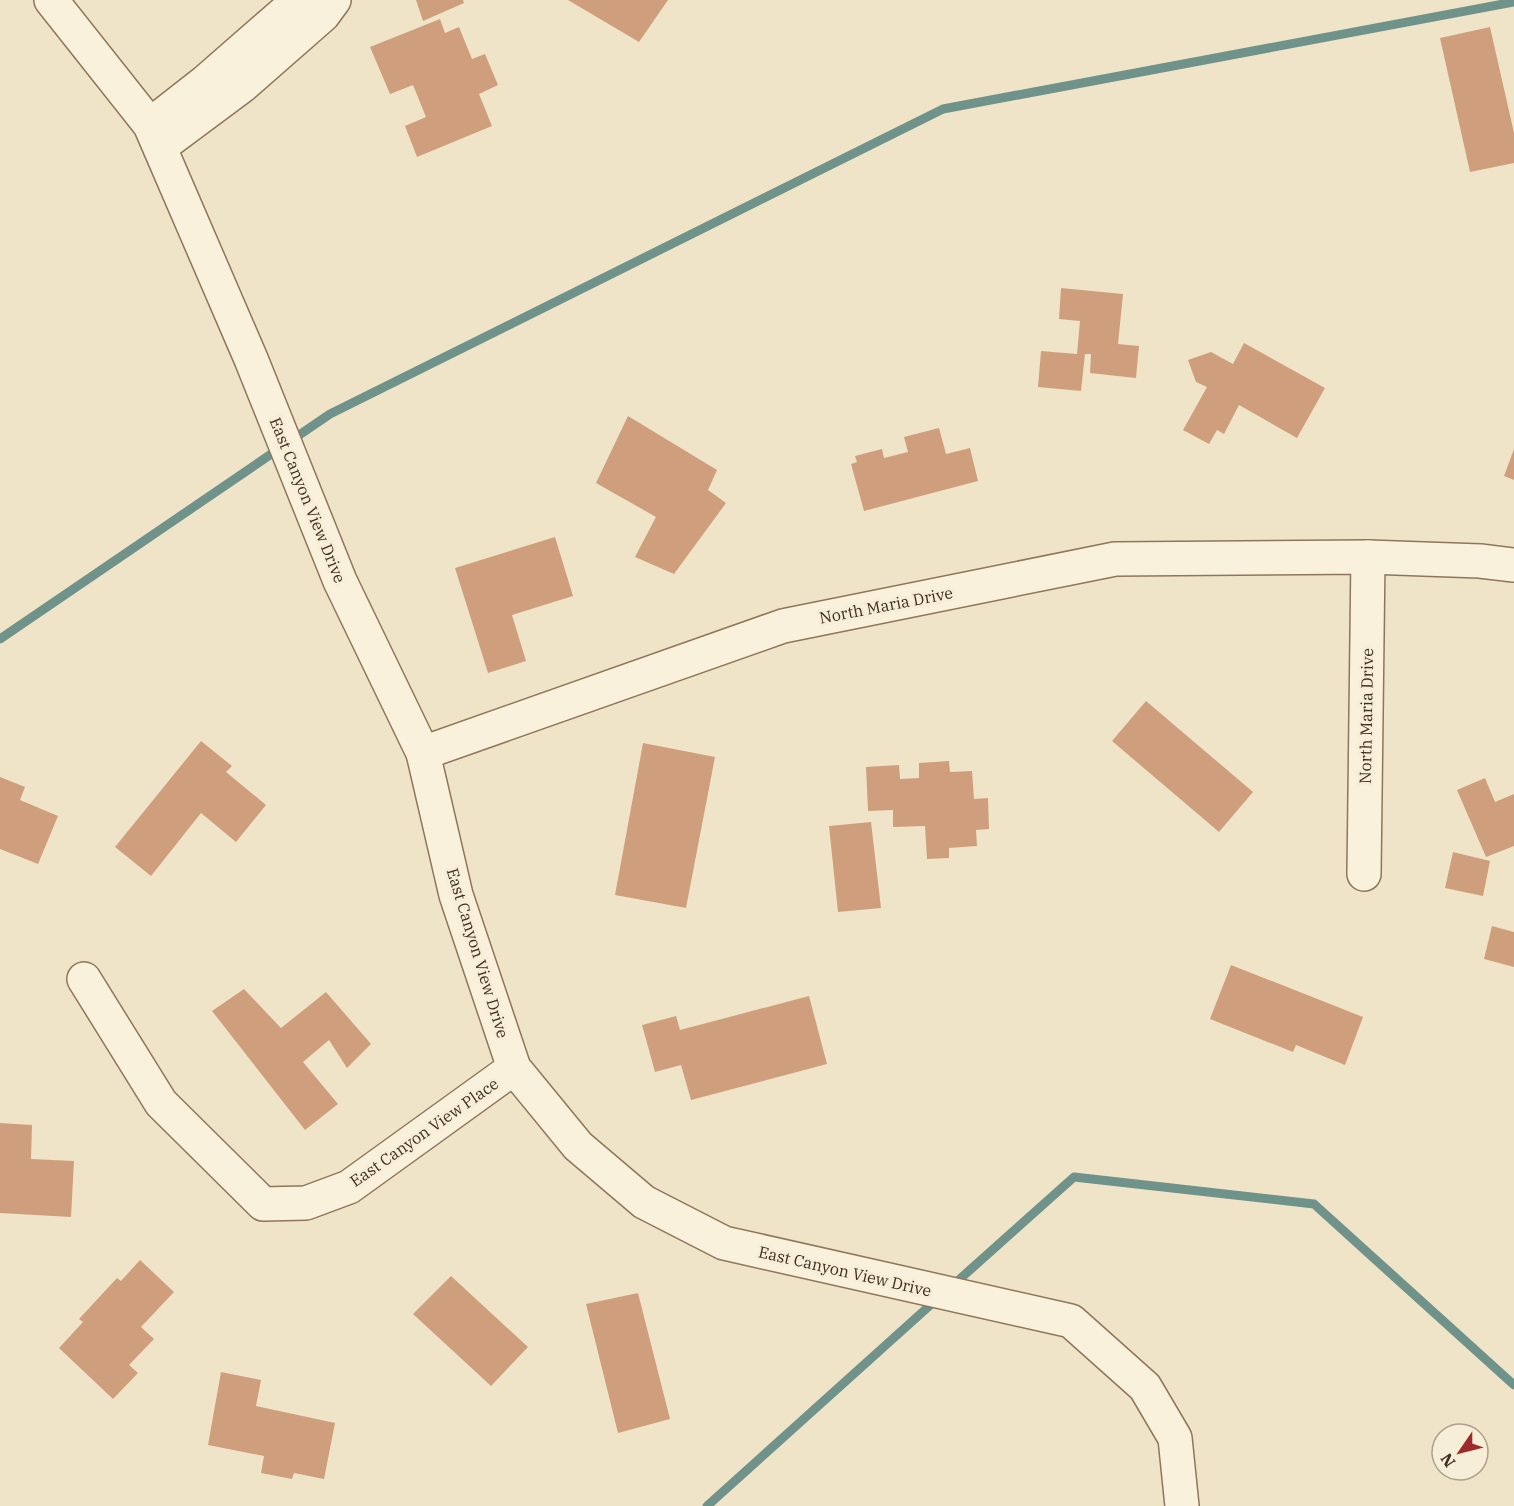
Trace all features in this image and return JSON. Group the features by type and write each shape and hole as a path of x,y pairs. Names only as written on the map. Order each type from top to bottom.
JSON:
{"street":[{"name":"East Canyon View Drive","path":"51,0 155,136 251,359 340,581 423,753 456,895 514,1068 578,1146 644,1202 723,1244 1071,1321 1145,1387 1175,1438 1182,1506"},
{"path":"155,136 206,82 299,0"},
{"path":"155,136 242,86 323,15 334,0"},
{"name":"North Maria Drive","path":"1364,874 1368,557"},
{"name":"North Maria Drive","path":"423,753 794,623 1115,559 1368,557 1480,561 1514,565"},
{"name":"East Canyon View Place","path":"84,979 161,1103 263,1204 306,1203 349,1187 514,1068"}],"building":[{"path":"416,0 463,0 464,3 423,21"},
{"path":"568,0 668,0 639,42"},
{"path":"440,19 445,33 459,27 472,59 485,54 498,85 479,94 492,126 417,157 405,126 426,117 413,85 390,94 370,47"},
{"path":"1490,27 1514,133 1514,163 1470,172 1440,38"},
{"path":"1061,288 1123,294 1118,344 1139,346 1136,378 1090,373 1091,354 1085,354 1081,391 1038,387 1041,351 1077,354 1080,321 1059,319"},
{"path":"1244,343 1325,388 1297,438 1239,405 1224,434 1217,430 1209,444 1183,430 1207,387 1196,382 1188,360 1211,352 1233,364"},
{"path":"628,416 717,470 708,490 726,503 674,574 635,557 656,517 596,483"},
{"path":"939,428 946,454 970,448 978,481 864,511 851,464 857,462 855,456 882,449 884,458 908,452 904,437"},
{"path":"1514,449 1514,480 1504,476"},
{"path":"555,537 573,596 512,615 526,661 488,673 455,568"},
{"path":"1146,701 1253,792 1219,832 1112,741"},
{"path":"201,741 232,766 226,772 266,805 236,842 201,813 151,876 115,847"},
{"path":"643,743 715,757 686,908 615,895"},
{"path":"949,761 950,772 972,771 974,799 988,798 989,829 976,830 977,846 949,848 949,858 927,859 925,826 893,827 893,810 868,811 866,767 899,765 900,779 919,778 919,763"},
{"path":"0,777 25,787 20,800 58,816 38,864 0,849"},
{"path":"1485,778 1495,802 1514,794 1514,846 1486,857 1457,790"},
{"path":"871,822 881,908 838,912 829,826"},
{"path":"1453,852 1490,861 1483,896 1445,888"},
{"path":"1492,926 1514,932 1514,967 1484,959"},
{"path":"1231,965 1363,1017 1345,1065 1296,1045 1293,1052 1210,1019"},
{"path":"244,989 281,1028 326,992 371,1044 347,1068 329,1040 303,1062 338,1104 305,1130 212,1011"},
{"path":"809,996 827,1064 691,1100 681,1065 655,1072 642,1025 676,1016 680,1030"},
{"path":"0,1123 32,1125 31,1159 74,1161 71,1217 0,1213"},
{"path":"140,1260 174,1292 141,1327 154,1339 129,1365 138,1373 113,1399 59,1348 83,1322 79,1319 117,1278 121,1281"},
{"path":"451,1276 528,1347 491,1386 413,1314"},
{"path":"638,1293 670,1419 618,1433 586,1304"},
{"path":"221,1372 261,1380 256,1406 335,1423 324,1479 294,1473 292,1479 261,1473 264,1456 208,1445"}],"waterway":[{"path":"0,639 330,414 943,109 1514,2"},
{"path":"952,1286 1074,1177 1314,1204 1514,1385"},
{"path":"707,1506 937,1299"}]}
